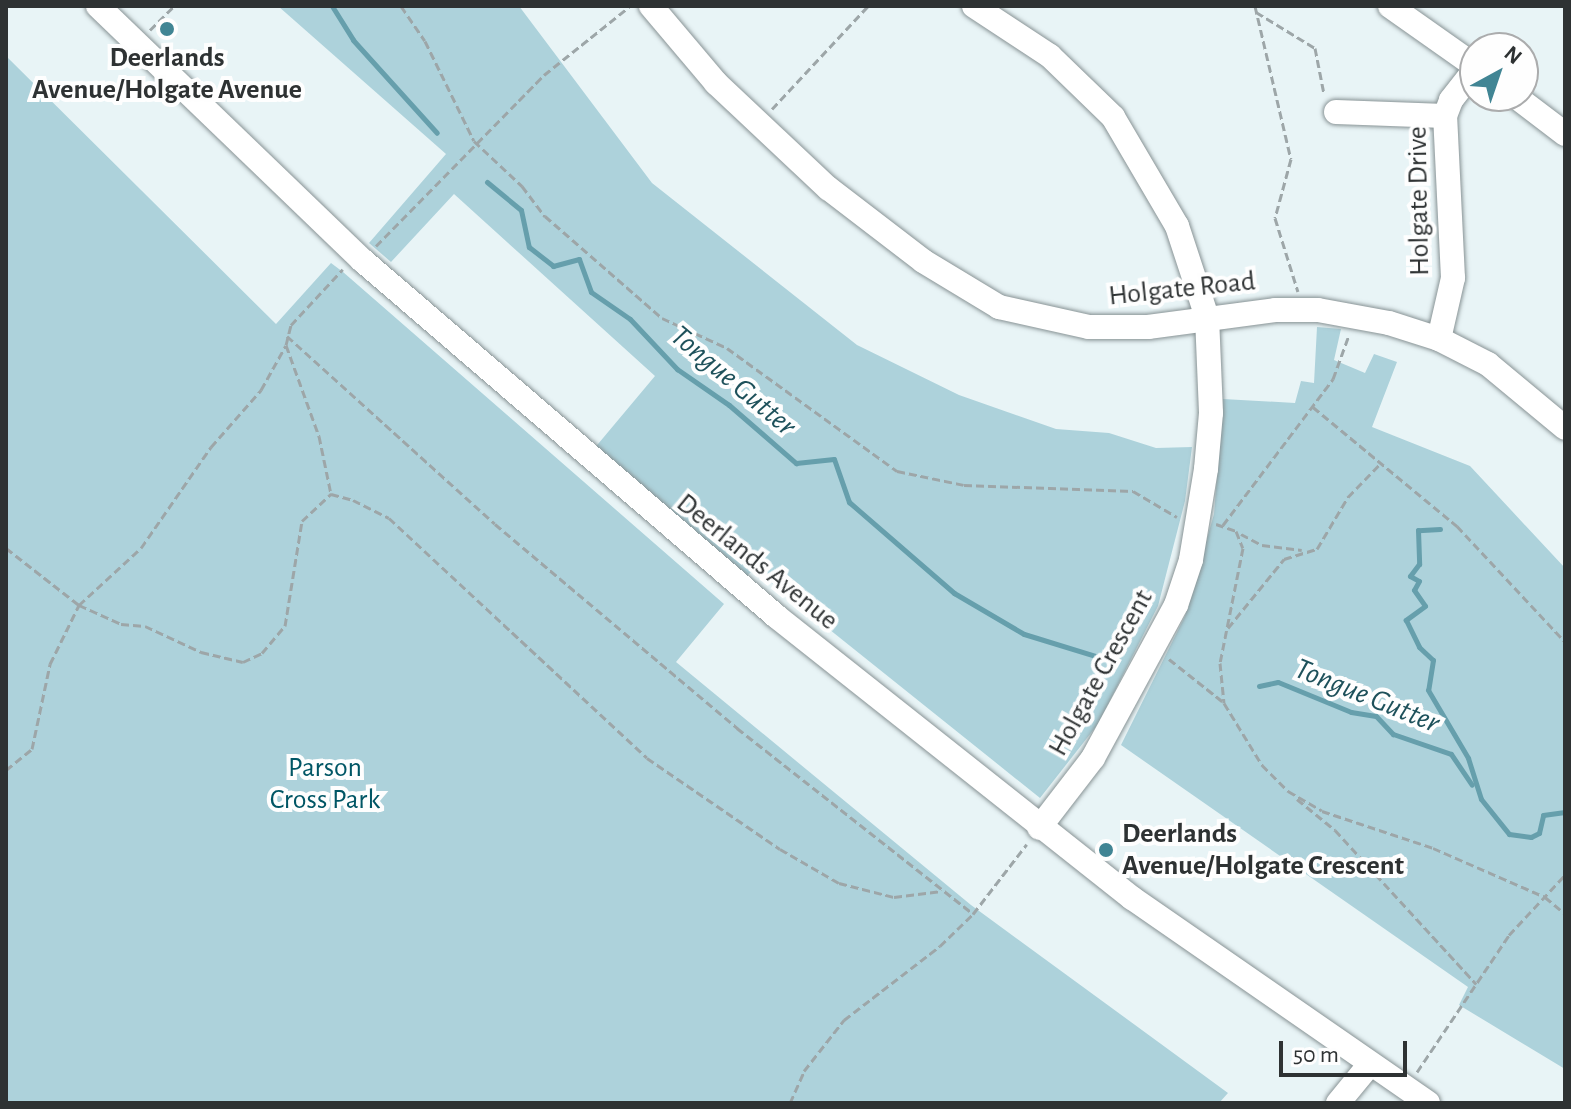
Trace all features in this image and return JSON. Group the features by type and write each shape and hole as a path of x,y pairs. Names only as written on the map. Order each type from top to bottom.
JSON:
{"street":[{"name":"Deerlands Avenue","path":"98,6 360,257 637,502 1039,828 1428,1103"},
{"name":"Holgate Road","path":"651,6 757,125 877,228 999,307 1089,327 1148,327 1207,317 1304,310 1354,316 1439,339 1488,364 1565,428"},
{"name":"Holgate Crescent","path":"974,6 1050,56 1113,117 1177,226 1207,317 1211,523 1155,651 1093,758 1039,828"},
{"path":"1390,6 1459,56"},
{"name":"Holgate Drive","path":"1439,339 1453,278 1445,116 1459,89"},
{"path":"1336,112 1445,116"},
{"path":"1536,112 1565,134"},
{"path":"1338,1103 1370,1064"}],"path":[{"path":"136,44 174,6"},
{"path":"401,6 425,41 474,141 522,186 545,216 662,318 727,348 897,471 964,485 1133,491 1171,515 1236,531 1262,545 1302,550 1317,549 1348,497 1381,463"},
{"path":"6,770 32,749 50,664 79,605 141,548 211,447 261,390 286,345 287,336 307,305 360,257 544,75 630,6"},
{"path":"757,125 868,6"},
{"path":"1256,9 1315,48 1325,99 1336,112"},
{"path":"1256,9 1291,159 1275,218 1304,310"},
{"path":"1211,523 1313,407 1333,379 1354,316"},
{"path":"287,336 507,534 973,914"},
{"path":"286,345 319,436 331,494"},
{"path":"1313,407 1494,562 1565,642"},
{"path":"331,494 389,518 647,758 780,849 839,883 894,897 942,891"},
{"path":"6,548 79,605 121,624 145,626 201,652 243,662 262,653 285,626 302,521 331,494"},
{"path":"1224,703 1220,663 1243,548 1236,531"},
{"path":"1225,631 1265,577 1302,550"},
{"path":"1155,651 1199,678 1224,703 1243,741 1288,791 1335,830 1476,984"},
{"path":"1288,791 1322,811 1433,848 1545,897 1565,914"},
{"path":"790,1103 804,1071 844,1020 973,914 1039,828"},
{"path":"1406,1089 1509,935 1565,875"}],"green space":[{"path":"278,6 519,6 652,183 857,345 959,395 1056,429 1109,433 1156,448 1192,447 1185,501 1158,606 1098,724 1040,798 754,569 746,577 593,450 655,376 454,194 391,262 369,243 446,154"},
{"name":"Parson Cross Park","path":"6,56 276,324 331,263 343,272 724,604 676,662 971,905 1228,1093 1219,1103 6,1103"},
{"path":"1317,327 1341,329 1334,360 1365,373 1374,354 1397,362 1372,427 1470,466 1565,568 1565,1069 1459,1005 1468,987 1121,745 1185,616 1214,514 1223,399 1295,403 1301,381 1314,383"}],"waterway":[{"name":"Tongue Gutter","path":"332,6 353,40 437,133"},
{"name":"Tongue Gutter","path":"487,182 521,210 529,247 553,266 579,259 591,292 630,319 677,369 729,405 796,463 834,459 849,502 954,593 1024,634 1102,658"},
{"path":"1440,529 1418,530 1419,564 1410,576 1419,581 1414,590 1425,606 1406,620 1419,647 1433,660 1428,690 1468,758 1481,799 1509,834 1531,837 1539,833 1543,815 1565,812"},
{"name":"Tongue Gutter","path":"1259,686 1278,682 1351,712 1376,716 1393,734 1451,754 1472,785"}],"place":[{"name":"Deerlands Avenue/Holgate Avenue","path":"167,29"},
{"name":"Deerlands Avenue/Holgate Crescent","path":"1106,850"}]}
